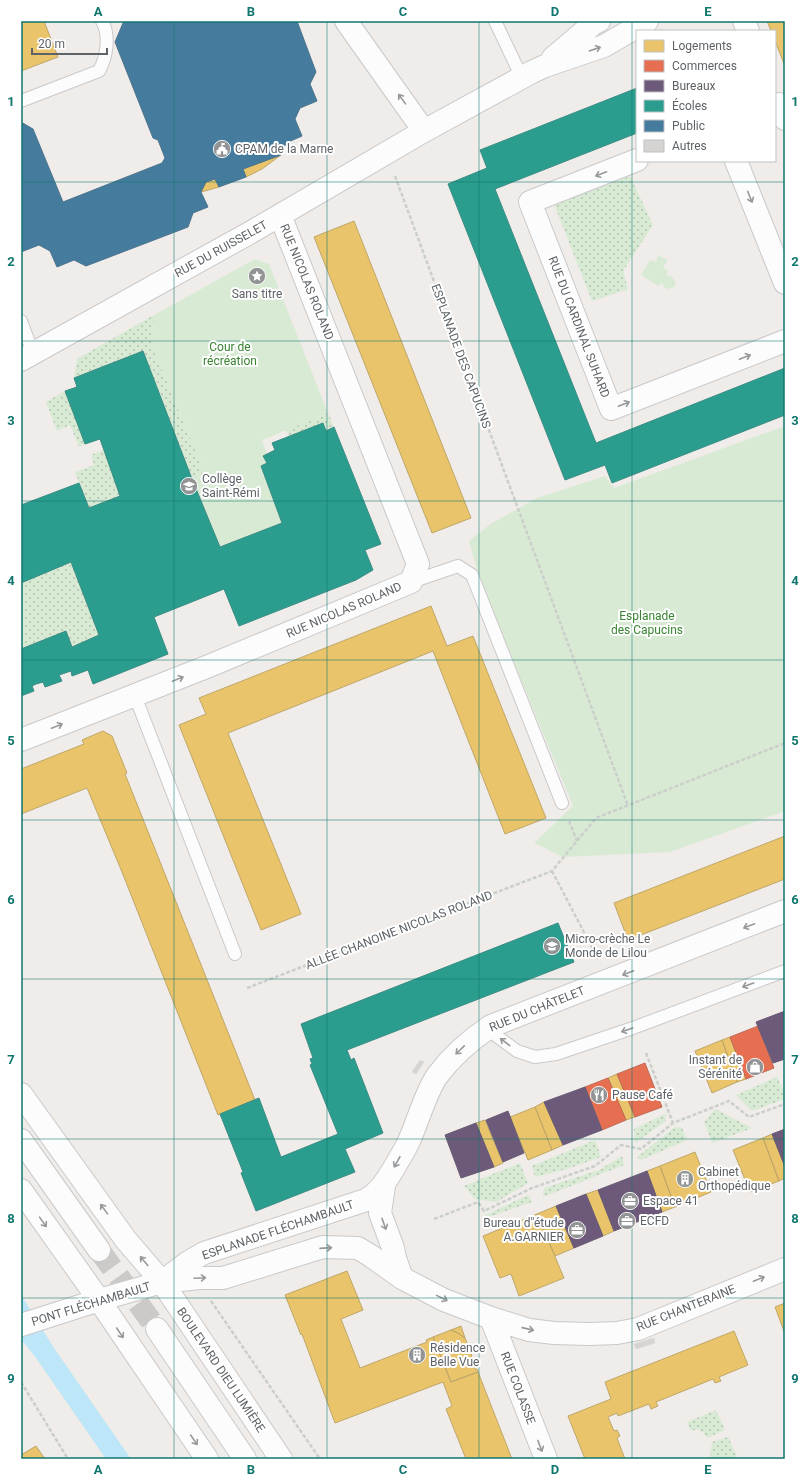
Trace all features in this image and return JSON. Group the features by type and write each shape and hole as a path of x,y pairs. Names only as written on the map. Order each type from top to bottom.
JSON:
{"street":[{"path":"346,21 424,131"},
{"name":"RUE DU RUISSELET","path":"545,66 593,24 599,21"},
{"name":"RUE DU RUISSELET","path":"27,357 280,215 424,131 545,66 604,46 647,21"},
{"name":"RUE DU CARDINAL SUHARD","path":"636,160 530,202 611,409 785,341"},
{"path":"736,162 785,283"},
{"name":"RUE NICOLAS ROLAND","path":"21,740 135,696 411,582 418,564 280,215"},
{"name":"RUE DU CHÂTELET","path":"366,1200 375,1195 384,1186 408,1142 437,1077 457,1053 487,1028 785,911"},
{"name":"BOULEVARD DIEU LUMIÈRE","path":"21,1094 126,1240 162,1282 281,1459"},
{"path":"21,1140 99,1250"},
{"path":"384,1186 380,1213 402,1278"},
{"path":"21,1190 89,1304 207,1459"},
{"name":"ESPLANADE FLÉCHAMBAULT","path":"162,1282 187,1263 204,1253 366,1200"},
{"name":"ESPLANADE FLÉCHAMBAULT","path":"162,1282 199,1278 223,1278 323,1247 358,1248 402,1278 444,1300 490,1318"},
{"name":"RUE CHANTERAINE","path":"490,1318 529,1330 554,1333 617,1333 638,1329 785,1268"},
{"name":"PONT FLÉCHAMBAULT","path":"21,1325 162,1282"},
{"name":"RUE COLASSE","path":"490,1318 546,1459"},
{"path":"157,1329 245,1459"}],"lane":[{"path":"21,101 99,71 104,61 106,29 102,21"},
{"path":"495,21 522,78"},
{"path":"21,321 27,357"},
{"path":"411,582 458,566 472,575 562,803"},
{"path":"135,696 235,954"},
{"path":"487,1028 517,1051 536,1057 556,1054 633,1028 785,971"}],"path":[{"name":"ESPLANADE DES CAPUCINS","path":"386,153 628,806"},
{"path":"610,980 552,871 596,818 785,743"},
{"path":"562,803 577,841"},
{"name":"ALLÉE CHANOINE NICOLAS ROLAND","path":"247,988 552,871"},
{"path":"646,1054 673,1122"},
{"path":"434,1219 478,1202 484,1211 532,1188 595,1166 621,1145 641,1149 673,1122 729,1101 749,1117 785,1104"},
{"path":"199,1278 212,1303 320,1459"},
{"path":"21,1382 68,1459"}],"green space":[{"path":"630,176 653,225 623,271 628,289 592,301 554,204"},
{"path":"658,255 668,260 663,267 668,271 666,276 671,276 676,283 674,287 668,289 664,287 662,283 658,286 641,275 650,260 656,262"},
{"name":"Cour de récréation","path":"255,259 269,264 328,413 262,440 267,454 263,456 267,463 261,466 282,523 220,547 192,479 205,474 153,348 154,315"},
{"path":"154,315 153,348 205,474 192,479 143,351 74,378 77,359"},
{"path":"65,391 85,444 79,447 70,425 57,431 46,402"},
{"path":"328,413 334,427 326,431 323,423 289,436 286,430"},
{"name":"Esplanade des Capucins","path":"785,426 785,811 670,852 563,857 534,843 573,806 480,580 469,541 492,523 537,498 605,476 614,488"},
{"path":"103,450 120,496 89,508 75,472 94,465 91,455"},
{"path":"71,562 99,635 72,647 21,649 21,583"},
{"path":"777,1077 785,1094 785,1099 752,1111 736,1095"},
{"path":"715,1109 752,1128 712,1143 704,1122"},
{"path":"665,1114 666,1121 635,1143 634,1129"},
{"path":"675,1127 682,1128 687,1140 641,1160 637,1157"},
{"path":"595,1140 601,1157 567,1169 535,1177 532,1166"},
{"path":"622,1156 624,1165 543,1197 544,1188 599,1170"},
{"path":"520,1163 528,1183 496,1202 475,1199 464,1186"},
{"path":"528,1195 532,1202 483,1219 482,1217"},
{"path":"716,1410 725,1430 707,1438 703,1432 698,1429 691,1431 687,1422"},
{"path":"728,1437 737,1456 730,1459 707,1459 710,1457 712,1442"}],"water":[{"path":"21,1292 23,1298 54,1348 131,1459 106,1459 36,1358 21,1339"}],"building: Logements":[{"path":"21,21 44,21 58,57 21,71"},
{"path":"767,21 785,21 785,66 776,44 776,30 771,30"},
{"path":"281,155 262,169 246,177 243,169"},
{"path":"215,179 219,187 201,192 206,182"},
{"path":"354,221 471,518 432,533 314,237"},
{"path":"431,606 447,646 473,636 546,818 505,834 433,651 228,733 301,914 261,930 179,725 206,714 199,698"},
{"path":"103,731 112,736 127,773 125,774 255,1100 218,1115 122,872 87,788 21,814 21,769 84,744 82,740"},
{"path":"785,836 785,879 628,940 614,903"},
{"path":"730,1037 746,1079 737,1082 722,1040"},
{"path":"722,1040 737,1082 712,1093 695,1051"},
{"path":"617,1074 635,1117 626,1120 608,1078"},
{"path":"544,1102 563,1145 552,1150 535,1107"},
{"path":"535,1107 552,1150 528,1160 510,1117"},
{"path":"485,1120 503,1163 494,1167 476,1123"},
{"path":"772,1134 785,1167 785,1178 779,1181 763,1138"},
{"path":"763,1138 779,1181 750,1192 733,1150"},
{"name":"Cabinet Orthopédique","path":"695,1152 711,1192 675,1207 660,1166"},
{"path":"660,1166 675,1207 662,1212 647,1171"},
{"path":"598,1190 614,1231 603,1236 586,1194"},
{"path":"556,1206 574,1248 555,1256 537,1214"},
{"path":"537,1214 564,1278 519,1296 511,1274 500,1278 483,1236"},
{"name":"Résidence Belle Vue","path":"347,1271 363,1310 341,1319 360,1368 427,1342 426,1340 433,1337 451,1382 478,1372 512,1459 466,1459 446,1409 452,1406 443,1382 335,1423 302,1334 301,1335 285,1295"},
{"path":"785,1303 785,1334 775,1307"},
{"path":"461,1326 465,1338 451,1330"},
{"path":"451,1330 465,1338 472,1356 470,1357 475,1369 477,1369 478,1372 451,1382 433,1337"},
{"path":"734,1331 748,1365 719,1377 721,1381 715,1383 713,1379 656,1402 658,1406 651,1409 649,1404 618,1416 617,1413 608,1417 614,1431 617,1430 620,1436 617,1438 625,1459 585,1459 568,1416 611,1399 605,1382"},
{"path":"36,1446 45,1459 21,1459 21,1455"}],"building: Commerces":[{"path":"758,1026 774,1068 746,1079 730,1037"},
{"path":"645,1063 662,1107 635,1117 617,1074"},
{"path":"608,1078 626,1120 602,1130 585,1087"}],"building: Bureaux":[{"path":"785,1011 785,1059 773,1063 756,1022"},
{"path":"585,1087 602,1130 563,1145 544,1102"},
{"path":"508,1111 524,1153 503,1162 486,1120"},
{"path":"476,1123 494,1167 461,1178 445,1135"},
{"path":"785,1129 785,1167 772,1134"},
{"name":"Espace 41","path":"647,1171 662,1212 614,1231 598,1190"},
{"path":"586,1194 603,1236 574,1248 556,1206"}],"building: Écoles":[{"path":"636,88 636,133 495,189 596,443 785,368 785,415 612,483 605,465 565,480 448,184 487,168 480,150"},
{"path":"143,351 220,547 282,523 261,466 267,463 263,456 275,450 272,443 323,423 326,431 334,427 381,544 365,550 373,570 356,580 239,626 224,589 154,617 168,654 93,684 88,670 72,676 71,671 59,675 62,681 45,687 43,682 36,684 32,686 34,691 21,696 21,649 66,631 72,647 99,635 71,562 21,583 21,505 79,483 89,508 120,496 100,439 85,444 65,391 77,387 74,378"},
{"path":"558,923 574,962 347,1050 351,1060 354,1058 383,1133 345,1149 355,1172 256,1211 241,1173 243,1172 220,1114 259,1098 281,1157 338,1134 310,1065 312,1064 310,1059 313,1058 301,1024"}],"building: Public":[{"name":"CPAM de la Marne","path":"128,21 297,21 316,72 310,84 317,101 300,108 295,119 302,136 286,143 281,155 243,169 246,177 219,187 215,179 206,182 201,192 208,207 193,213 188,227 86,266 74,260 57,267 50,251 39,245 21,252 21,122 33,129 63,202 162,163 165,158 158,140 153,138 115,42 123,23"}],"building: Autres":[{"path":"420,1060 424,1062 416,1074 412,1072"},
{"path":"654,1338 655,1343 636,1349 634,1344"}],"tunnel":[{"path":"99,1250 157,1329"}],"place":[{"name":"CPAM de la Marne","path":"222,149"},
{"name":"Sans titre","path":"257,276"},
{"name":"Collège Saint-Rémi","path":"189,486"},
{"name":"Micro-crèche Le Monde de Lilou","path":"552,946"},
{"name":"Instant de Sérénité","path":"755,1067"},
{"name":"Pause Café","path":"599,1095"},
{"name":"Cabinet Orthopédique","path":"685,1179"},
{"name":"Espace 41","path":"630,1201"},
{"name":"ECFD","path":"627,1221"},
{"name":"Bureau d\"étude A.GARNIER","path":"577,1230"},
{"name":"Résidence Belle Vue","path":"417,1355"}]}
